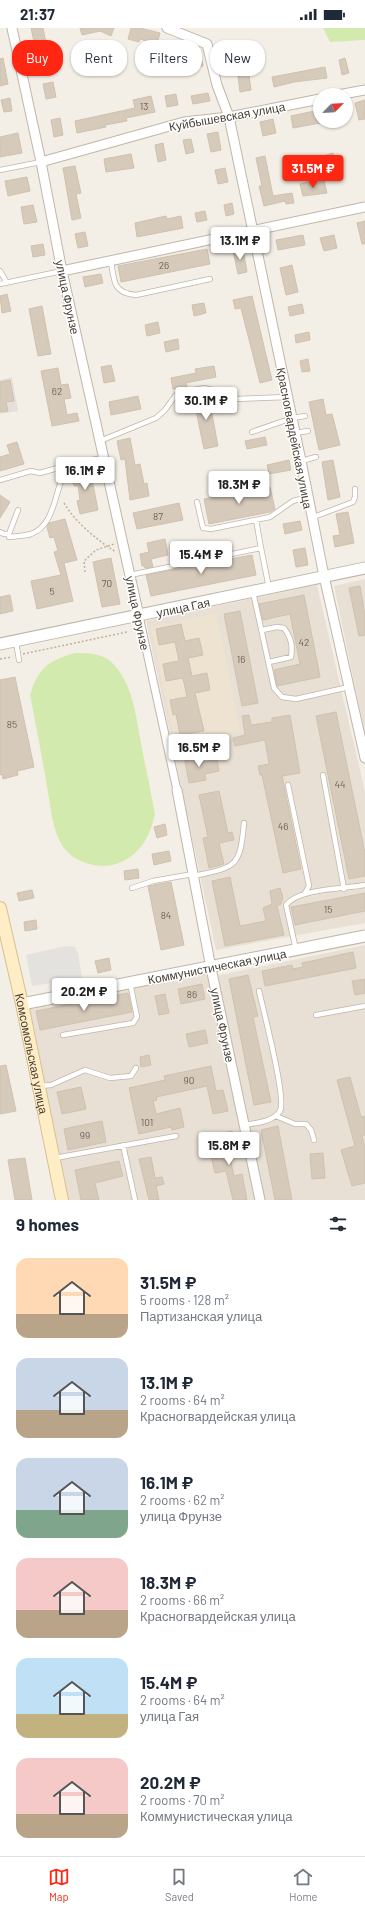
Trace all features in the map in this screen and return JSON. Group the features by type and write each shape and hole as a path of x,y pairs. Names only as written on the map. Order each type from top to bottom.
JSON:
{"main road":[{"name":"Комсомольская улица","path":"0,908 22,1004 62,1200"}],"street":[{"name":"улица Фрунзе","path":"12,28 41,162 62,271 177,790 211,968 260,1200"},
{"name":"Красногвардейская улица","path":"167,28 207,44 218,85 229,117 288,397 311,518 365,758"},
{"path":"353,92 365,90"},
{"name":"Куйбышевская улица","path":"41,162 184,122 229,117 313,100"},
{"path":"62,271 365,207"},
{"name":"улица Гая","path":"0,644 16,642 365,568"},
{"name":"Коммунистическая улица","path":"22,1004 211,968 365,936"}],"lane":[{"path":"0,170 41,162"},
{"path":"110,261 115,283 119,290 126,294 136,295 210,279"},
{"path":"0,271 7,282"},
{"path":"0,284 62,271"},
{"path":"100,441 156,418 165,410 175,396 180,393 204,388 212,390 220,396 234,400 288,397"},
{"path":"252,432 292,418 305,416"},
{"path":"295,433 308,431"},
{"path":"301,461 316,457"},
{"path":"0,480 31,471 40,473 68,465 104,458"},
{"path":"0,532 9,534 10,537 32,534 39,529 54,507 63,473 68,465"},
{"path":"311,518 353,502 355,497 354,489"},
{"path":"197,502 203,528 211,529 270,517 294,501 308,497"},
{"path":"9,534 18,510"},
{"path":"256,520 269,588"},
{"path":"130,575 261,548"},
{"path":"253,592 274,688 282,697 296,699 349,687"},
{"path":"262,630 277,627 284,628 290,636 292,647 291,657 269,662"},
{"path":"16,642 19,658"},
{"path":"323,775 344,889"},
{"path":"288,785 309,886 306,893"},
{"path":"132,888 153,881 230,868 239,857 244,823"},
{"path":"296,950 286,905 291,899 306,893 365,885"},
{"path":"63,1035 133,1023 137,1017 130,983"},
{"path":"244,1125 262,1122 276,1116 282,1109 281,1085 259,991"},
{"path":"316,1015 365,1006"},
{"path":"39,1086 51,1085 85,1070 110,1078 131,1076 136,1068"},
{"path":"276,1116 295,1124 306,1124 314,1140"},
{"path":"53,1159 176,1136"},
{"path":"123,1145 135,1200"}],"path":[{"path":"64,503 70,514 106,546 121,555"},
{"path":"85,572 84,561 96,550 118,543"},
{"path":"0,659 19,658 127,632"}],"shaded area":[{"path":"12,377 18,411 0,414 0,380"},
{"path":"365,579 365,734 334,586"},
{"path":"317,585 365,792 365,923 216,950 146,621"},
{"path":"216,613 240,730 175,743 151,627"},
{"path":"365,945 365,1200 262,1200 215,976"},
{"path":"66,946 75,947 78,953 82,978 32,986 26,955"},
{"path":"209,971 257,1200 65,1200 26,1006"}],"green space":[{"path":"323,28 365,28 365,40 330,42"},
{"path":"75,653 94,654 106,658 118,670 124,679 136,713 155,814 147,837 139,849 127,859 112,865 97,866 82,862 69,854 60,842 52,819 30,695 37,678 46,666 51,662"}],"building":[{"path":"31,28 43,28 45,40 34,40"},
{"path":"80,28 114,28 111,36 100,31 82,35"},
{"path":"131,28 140,28 160,33 158,40 140,39 135,41 128,39"},
{"path":"3,58 8,84 0,86 0,59"},
{"path":"345,58 349,73 342,75 339,60"},
{"path":"325,67 327,78 294,82 274,87 272,77"},
{"path":"238,76 249,76 251,90 240,92"},
{"path":"53,82 56,97 46,99 43,84"},
{"path":"208,93 210,101 193,104 191,96"},
{"path":"176,94 178,105 167,107 165,96"},
{"path":"151,96 155,112 126,118 127,121 105,125 106,127 77,133 75,121 135,108 133,100"},
{"path":"10,98 12,111 4,112 1,100"},
{"path":"365,100 365,119 359,120 355,103"},
{"path":"313,111 313,124 293,128 291,116"},
{"path":"60,118 63,135 54,137 51,120"},
{"path":"273,119 276,133 263,136 260,122"},
{"path":"218,132 221,150 211,152 207,134"},
{"path":"18,133 22,153 0,157 0,137"},
{"path":"191,139 194,152 186,154 183,140"},
{"path":"163,143 166,160 158,162 155,145"},
{"path":"333,153 337,171 327,174 323,156"},
{"path":"131,154 134,168 106,172 104,159"},
{"path":"265,156 273,196 292,193 294,203 286,204 285,201 264,206 259,186 262,186 256,158"},
{"path":"75,166 81,193 76,194 81,218 72,220 63,168"},
{"path":"225,168 228,182 218,184 215,170"},
{"path":"27,177 30,191 8,196 5,181"},
{"path":"324,181 327,193 303,196 300,184"},
{"path":"232,203 234,214 226,216 224,205"},
{"path":"33,205 37,222 24,224 21,207"},
{"path":"205,211 207,220 197,222 195,213"},
{"path":"166,216 167,219 181,216 183,228 137,237 135,223"},
{"path":"365,221 365,244 362,244 357,223"},
{"path":"85,232 88,246 78,248 75,234"},
{"path":"303,235 305,245 278,250 276,240"},
{"path":"334,235 337,248 324,251 320,238"},
{"path":"43,244 45,255 33,257 31,246"},
{"path":"207,249 210,264 121,282 118,266"},
{"path":"243,249 247,272 238,274 233,251"},
{"path":"292,265 298,292 286,295 280,268"},
{"path":"101,274 103,283 85,287 83,277"},
{"path":"7,294 11,311 2,313 0,296"},
{"path":"252,296 272,380 260,383 241,308 235,309 233,300"},
{"path":"204,303 206,313 194,316 192,305"},
{"path":"302,304 304,313 290,316 288,307"},
{"path":"42,306 51,354 38,356 29,309"},
{"path":"158,322 160,333 147,336 145,325"},
{"path":"309,332 310,340 296,343 295,335"},
{"path":"178,339 179,349 166,352 164,342"},
{"path":"308,359 310,371 302,372 300,361"},
{"path":"111,365 115,381 104,383 101,367"},
{"path":"214,366 216,377 186,383 187,387 173,389 171,378 196,373 195,369"},
{"path":"58,368 61,385 68,384 71,398 64,399 67,415 77,413 79,421 52,426 41,371"},
{"path":"10,380 14,401 6,402 8,411 0,412 0,382"},
{"path":"208,393 218,446 204,449 193,396"},
{"path":"138,396 141,409 111,415 109,402"},
{"path":"323,399 326,415 332,414 340,445 319,450 309,402"},
{"path":"265,437 267,445 247,449 245,441"},
{"path":"130,438 135,465 140,464 144,484 147,483 149,496 130,500 125,459 121,460 117,441"},
{"path":"17,442 24,464 0,471 0,457 10,454 7,445"},
{"path":"289,460 291,470 269,474 267,465"},
{"path":"333,460 340,497 328,500 322,462"},
{"path":"90,469 98,510 80,514 77,501 80,500 78,486 74,486 71,472"},
{"path":"270,487 275,509 270,512 209,524 204,499"},
{"path":"0,495 10,502 0,518"},
{"path":"179,503 183,520 137,529 133,513"},
{"path":"348,512 354,543 335,547 333,536 340,535 336,514"},
{"path":"65,519 77,560 64,563 73,601 37,609 31,581 61,575 54,552 58,551 54,537 50,538 47,527 49,523"},
{"path":"300,521 302,530 285,534 283,524"},
{"path":"165,539 168,555 151,559 153,567 145,568 142,566 140,554 149,552 147,543"},
{"path":"305,548 308,565 296,567 293,550"},
{"path":"252,555 256,575 151,596 146,575"},
{"path":"111,558 120,604 102,607 93,562"},
{"path":"360,586 365,615 365,635 359,636 349,588"},
{"path":"10,595 13,611 0,614 0,597"},
{"path":"304,595 320,677 277,686 274,670 300,664 290,614 263,620 259,604"},
{"path":"240,611 258,703 242,706 224,614"},
{"path":"181,624 185,641 199,638 203,655 188,658 192,676 207,673 210,690 195,693 204,731 180,735 176,714 173,715 170,700 187,697 183,678 166,681 163,664 179,661 175,642 159,645 156,629"},
{"path":"15,677 34,767 17,771 18,775 3,779 2,774 0,775 0,680"},
{"path":"336,712 365,853 365,876 349,879 316,716"},
{"path":"249,715 251,725 272,722 272,718 290,715 300,773 282,776 301,869 283,873 262,775 260,775 258,766 269,764 265,740 235,746 233,738 245,735 242,716"},
{"path":"192,749 195,764 217,759 219,771 205,774 206,780 189,783 183,751"},
{"path":"219,791 228,833 232,832 234,840 219,843 224,864 209,868 203,838 208,837 199,795"},
{"path":"165,824 167,835 157,838 154,827"},
{"path":"169,851 171,861 154,865 152,854"},
{"path":"138,869 139,878 125,880 124,871"},
{"path":"230,877 240,926 266,921 263,908 272,904 270,891 280,888 283,898 281,904 277,906 284,935 225,946 212,881"},
{"path":"171,882 184,945 161,950 148,886"},
{"path":"32,890 34,898 19,901 17,893"},
{"path":"365,893 365,911 295,925 291,907"},
{"path":"36,920 37,929 25,931 24,922"},
{"path":"353,952 356,968 265,986 262,971 292,965 293,969 303,967 302,963"},
{"path":"109,958 111,970 98,973 95,961"},
{"path":"248,975 258,1016 253,1017 271,1102 254,1105 229,979"},
{"path":"365,979 365,993 355,995 352,981"},
{"path":"202,984 205,999 181,1004 178,989"},
{"path":"128,993 132,1012 40,1030 36,1011"},
{"path":"165,994 169,1013 159,1015 155,996"},
{"path":"205,1030 208,1043 189,1047 186,1034"},
{"path":"149,1055 151,1065 141,1067 140,1057"},
{"path":"6,1065 16,1111 0,1114 0,1066"},
{"path":"211,1066 216,1091 223,1090 228,1111 213,1114 207,1086 156,1097 157,1100 153,1101 156,1114 180,1108 184,1127 172,1130 171,1127 139,1134 129,1088 165,1080 164,1076"},
{"path":"350,1077 361,1117 365,1116 365,1135 362,1136 365,1147 365,1183 352,1186 341,1150 355,1146 337,1080"},
{"path":"81,1087 86,1109 62,1114 57,1092"},
{"path":"102,1121 106,1142 68,1150 64,1129"},
{"path":"278,1126 292,1200 275,1200 261,1130"},
{"path":"232,1131 235,1148 228,1149 234,1176 242,1174 247,1200 233,1200 226,1171 215,1173 211,1156 221,1153 217,1134"},
{"path":"323,1153 325,1178 312,1179 310,1154"},
{"path":"151,1157 155,1178 162,1177 164,1184 156,1186 159,1200 149,1200 139,1159"},
{"path":"25,1158 32,1200 15,1200 8,1160"},
{"path":"119,1161 123,1176 95,1183 99,1200 81,1200 75,1170"}]}
